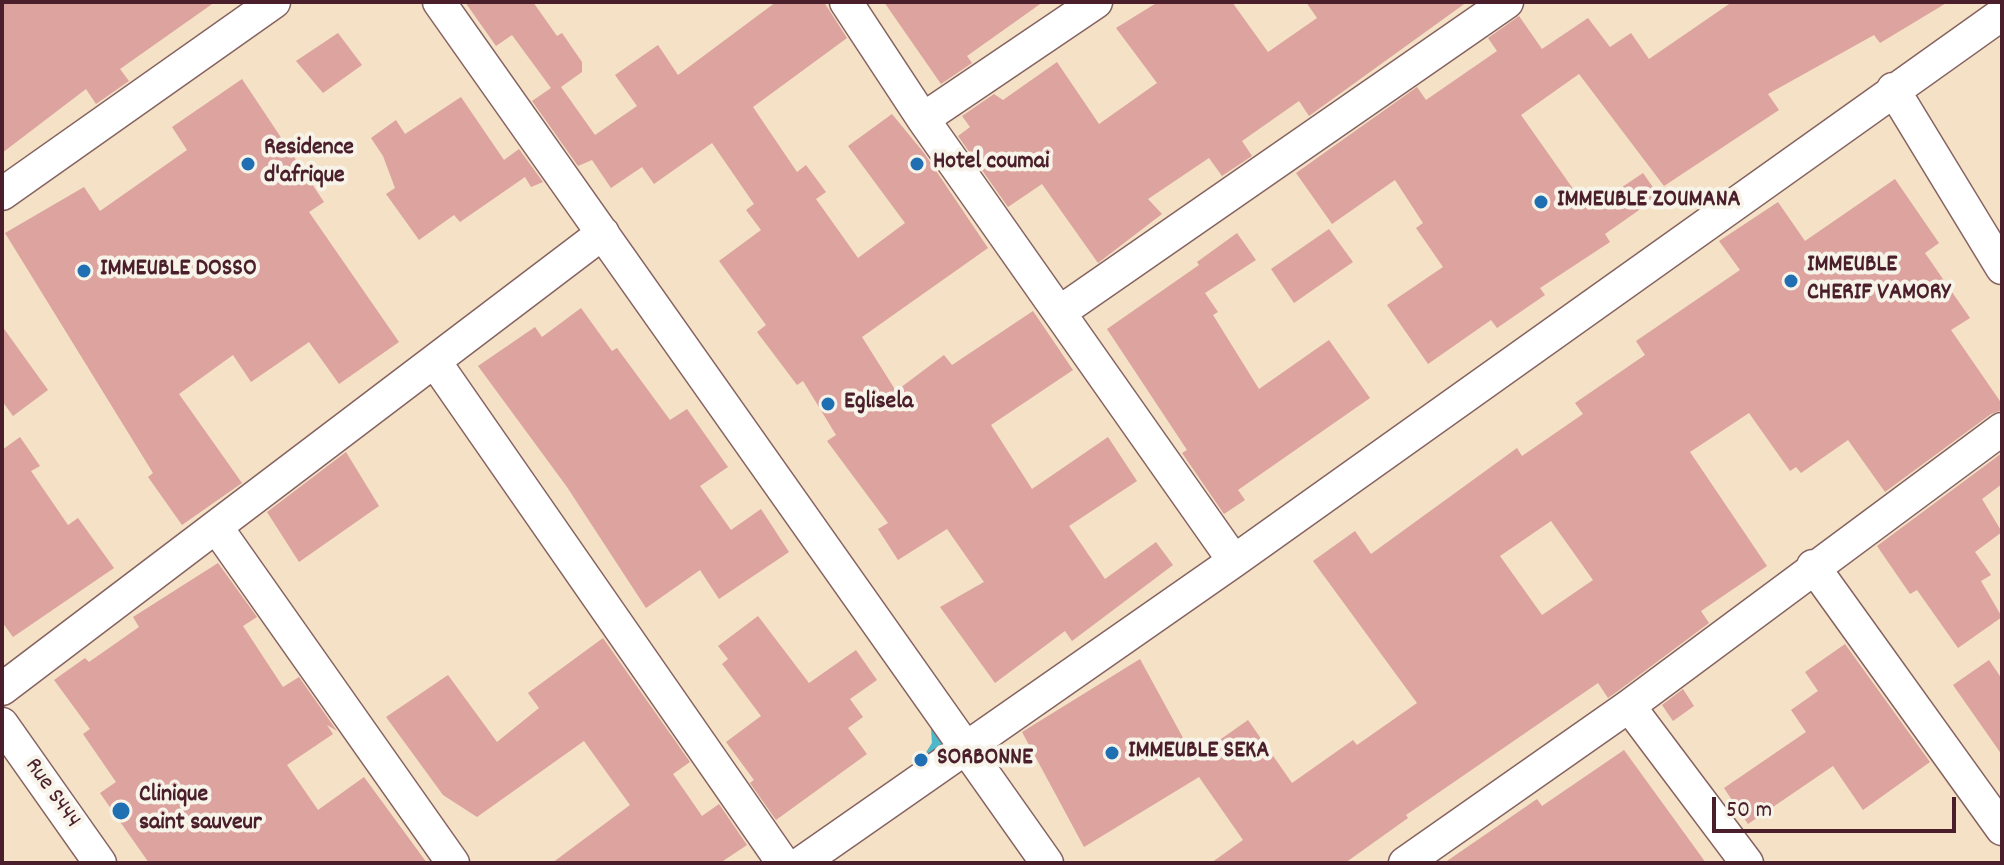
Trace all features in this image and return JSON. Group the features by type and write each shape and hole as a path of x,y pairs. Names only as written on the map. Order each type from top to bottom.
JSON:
{"street":[{"path":"2,194 274,2"},
{"path":"439,2 1047,863"},
{"path":"846,2 923,119 1234,561"},
{"path":"923,119 1096,2"},
{"path":"1060,312 1507,2"},
{"path":"801,863 1234,561 2002,14"},
{"path":"1893,89 2002,268"},
{"path":"2,689 603,233"},
{"path":"435,362 783,863"},
{"path":"1405,863 1444,852 1813,566 2002,429"},
{"path":"217,528 453,863"},
{"path":"1813,566 2002,829"},
{"path":"1629,706 1747,863"},
{"name":"Rue S444","path":"2,724 100,863"}],"building":[{"path":"2,2 215,2 120,69 129,81 96,104 86,89 2,153"},
{"path":"465,2 533,2 557,36 562,33 582,62 582,72 561,87 595,135 637,106 615,75 658,45 678,75 776,2 824,2 847,38 753,107 797,172 806,165 826,192 816,199 858,258 905,223 848,146 892,114 924,153 988,248 862,337 896,391 944,355 952,365 1033,311 1073,370 991,425 1032,489 1108,437 1137,481 1069,526 1105,579 1156,542 1173,565 1072,641 1065,631 995,683 940,607 984,582 947,529 898,560 878,529 888,523 827,441 836,435 803,381 797,385 757,332 766,325 719,261 761,230 746,210 754,204 712,143 654,184 642,167 611,188 592,160 578,166 532,101 551,88 512,35 496,46"},
{"path":"884,2 1043,2 967,56 972,63 941,84"},
{"path":"1158,2 1232,2 1268,52 1317,18 1306,2 1467,2 1309,116 1299,101 1242,141 1252,156 1222,176 1209,158 1148,199 1162,214 1098,263 1042,184 1008,207 958,136 970,127 962,116 994,94 1003,100 1057,62 1099,124 1157,83 1116,28"},
{"path":"1732,2 1948,2 1880,43 1874,35 1768,94 1779,110 1664,186 1579,74 1521,115 1588,210 1643,173 1659,196 1605,234 1610,242 1540,288 1545,295 1497,328 1491,320 1428,364 1387,305 1443,267 1416,228 1423,223 1395,180 1332,224 1296,173 1417,87 1426,100 1497,51 1488,38 1519,16 1542,49 1588,18 1610,47 1631,33 1649,59"},
{"path":"338,33 362,65 323,93 296,61"},
{"path":"242,79 324,202 309,212 399,342 339,384 309,342 251,382 233,355 179,394 242,483 182,525 148,477 153,473 5,233 84,187 100,211 187,150 172,127"},
{"path":"461,97 504,160 519,149 543,182 531,187 525,177 460,222 454,215 419,240 386,194 395,188 383,156 371,138 396,120 405,134"},
{"path":"1895,179 1939,243 1925,253 1970,318 1951,330 2002,404 2002,410 1991,414 1885,492 1848,440 1801,473 1796,467 1790,471 1749,413 1690,452 1767,566 1701,611 1709,623 1618,691 1608,698 1598,683 1406,815 1408,818 1345,863 1211,863 1243,840 1199,777 1084,847 1022,732 1140,659 1194,758 1248,720 1292,783 1353,740 1357,745 1417,703 1313,561 1355,531 1371,554 1517,448 1522,456 1583,414 1575,403 1645,355 1636,341 1740,270 1719,241 1778,202 1805,241","holes":["1551,521 1593,580 1542,615 1500,556"]},
{"path":"1329,229 1353,262 1294,303 1271,269"},
{"path":"1237,233 1256,260 1205,293 1218,312 1213,315 1259,389 1329,340 1370,398 1238,490 1245,500 1224,514 1182,453 1187,450 1107,329 1199,265 1197,262"},
{"path":"581,308 612,351 617,348 670,420 687,409 728,467 700,486 731,530 761,509 789,552 719,599 700,570 646,608 567,487 478,366 535,327 542,337"},
{"path":"2,326 48,390 13,416 2,401"},
{"path":"20,437 40,466 31,471 68,525 78,518 114,568 13,637 2,622 2,450"},
{"path":"346,452 379,506 299,562 267,512"},
{"path":"2002,453 2002,484 1982,499 2002,532 1975,552 1991,575 1981,581 2002,617 1958,648 1917,590 1910,594 1877,546"},
{"path":"218,563 257,617 243,626 283,687 299,677 337,731 327,725 333,734 287,765 318,810 364,777 427,863 149,863 100,793 116,782 83,734 90,729 54,680 85,658 89,662 139,627 133,617"},
{"path":"758,616 809,683 856,650 877,680 850,699 863,717 848,728 867,754 776,820 750,783 754,780 726,742 761,716 722,664 728,659 718,646"},
{"path":"603,638 690,762 673,774 702,816 719,804 747,845 720,863 552,863 630,805 584,741 477,817 443,795 386,717 448,675 497,742 539,708 528,693"},
{"path":"1845,644 1930,762 1863,810 1833,766 1748,824 1724,788 1806,732 1791,710 1818,691 1805,672"},
{"path":"1989,660 2002,679 2002,755 1953,685"},
{"path":"1683,689 1694,706 1673,721 1662,705"},
{"path":"1624,750 1706,863 1444,863 1537,799 1542,806"}],"waterway":[{"path":"929,757 937,744 936,728"}],"place":[{"name":"Residence d'afrique","path":"248,164"},
{"name":"Hotel coumai","path":"917,164"},
{"name":"IMMEUBLE ZOUMANA","path":"1541,202"},
{"name":"IMMEUBLE DOSSO","path":"84,271"},
{"name":"IMMEUBLE CHERIF VAMORY","path":"1791,281"},
{"name":"Eglisela","path":"828,404"},
{"name":"IMMEUBLE SEKA","path":"1112,753"},
{"name":"SORBONNE","path":"921,760"},
{"name":"Clinique saint sauveur","path":"121,811"}]}
